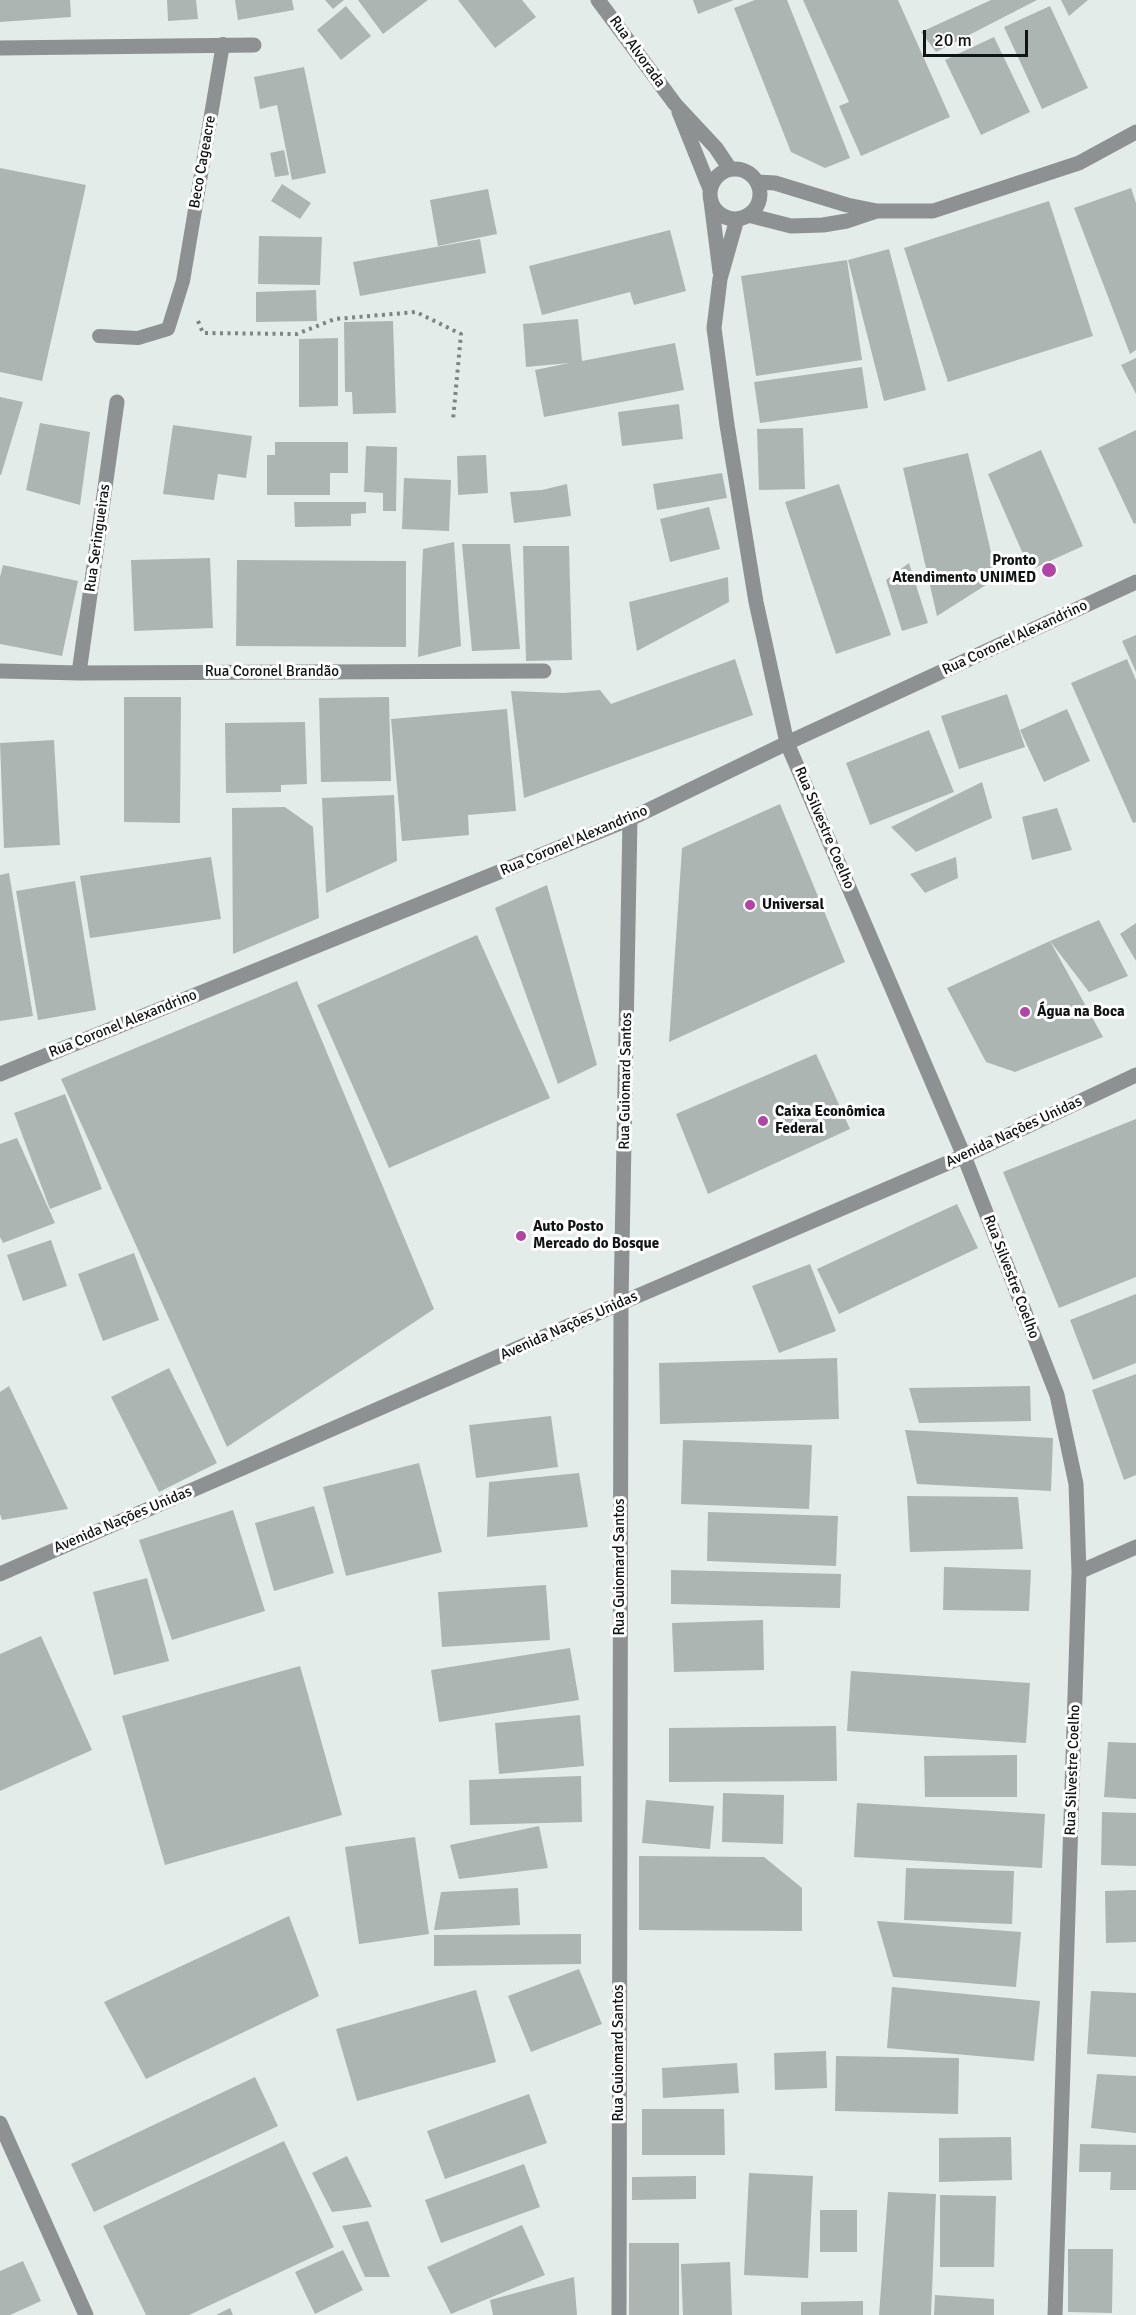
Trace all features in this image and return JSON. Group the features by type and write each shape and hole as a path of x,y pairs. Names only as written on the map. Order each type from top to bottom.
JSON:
{"street":[{"name":"Rua Alvorada","path":"598,0 675,104 716,148 730,169"},
{"path":"0,48 254,45"},
{"name":"Rua Alvorada","path":"675,104 710,195"},
{"path":"758,182 775,183 847,205 877,211 933,211 1079,164 1136,132"},
{"path":"743,217 759,202 758,182 747,172 730,169 717,176 710,195 716,211 726,217 743,217 791,226 823,225 847,221 877,211"},
{"name":"Rua Silvestre Coelho","path":"710,195 720,279"},
{"name":"Rua Silvestre Coelho","path":"743,217 720,279 714,328 727,425 756,602 787,743 964,1156 1057,1395 1076,1484 1079,1572 1055,2315"},
{"name":"Rua Seringueiras","path":"79,673 117,402"},
{"name":"Rua Coronel Alexandrino","path":"0,1074 630,819 787,743 1136,582"},
{"name":"Rua Coronel Brandão","path":"0,671 79,673 544,671"},
{"name":"Rua Guiomard Santos","path":"619,2315 621,1303 630,819"},
{"name":"Avenida Nações Unidas","path":"0,1574 964,1156 1136,1075"},
{"path":"1079,1572 1136,1547"},
{"path":"0,2123 86,2315"}],"lane":[{"name":"Beco Cageacre","path":"99,336 138,338 168,329 183,281 223,44"}],"path":[{"path":"183,281 203,333 297,334 336,319 416,312 461,334 453,420"}],"building":[{"path":"0,0 70,0 71,17 0,22"},
{"path":"167,0 196,0 198,19 168,21"},
{"path":"235,0 292,0 294,10 238,20"},
{"path":"325,0 344,0 333,9"},
{"path":"358,0 428,0 383,34"},
{"path":"458,0 522,0 536,17 495,48"},
{"path":"693,0 734,0 698,14"},
{"path":"755,0 787,0 850,158 825,168 791,152 734,8"},
{"path":"803,0 898,0 950,117 861,156 839,106 849,102"},
{"path":"991,0 1037,0 936,52 921,32"},
{"path":"1061,0 1088,0 1069,16"},
{"path":"346,6 371,36 341,60 317,30"},
{"path":"1050,6 1088,88 1042,109 1004,27"},
{"path":"994,37 1030,112 981,135 945,60"},
{"path":"304,67 326,173 292,180 277,105 260,109 254,77"},
{"path":"284,150 289,175 275,177 270,153"},
{"path":"0,168 86,185 42,381 0,372"},
{"path":"282,184 311,203 300,219 271,201"},
{"path":"1131,188 1136,203 1136,350 1130,354 1074,208"},
{"path":"488,189 497,234 438,246 430,200"},
{"path":"1049,201 1093,336 948,382 904,248"},
{"path":"670,230 686,291 634,305 630,292 542,315 529,266"},
{"path":"259,236 322,237 320,285 258,284"},
{"path":"480,239 486,273 360,296 353,262"},
{"path":"889,249 926,390 884,401 848,260"},
{"path":"847,260 862,360 756,376 741,276"},
{"path":"316,290 317,321 256,322 256,292"},
{"path":"578,319 582,361 675,343 684,390 544,417 535,370 569,363 526,367 523,324"},
{"path":"393,321 396,413 353,414 352,392 345,392 344,322"},
{"path":"338,338 338,406 299,407 299,339"},
{"path":"1136,358 1136,394 1121,365"},
{"path":"862,367 868,408 760,423 754,382"},
{"path":"0,397 23,402 1,475 0,475"},
{"path":"679,404 683,439 622,446 618,412"},
{"path":"40,423 90,432 80,505 26,490"},
{"path":"173,425 252,436 246,478 218,474 214,500 163,494"},
{"path":"803,428 805,489 759,490 757,429"},
{"path":"1136,430 1136,523 1134,524 1098,448"},
{"path":"275,442 348,442 348,473 330,473 330,495 267,495 267,455 275,455"},
{"path":"366,446 397,447 396,511 383,511 383,493 364,492"},
{"path":"1041,450 1083,546 1030,570 988,474"},
{"path":"968,453 997,578 937,616 903,468"},
{"path":"486,455 488,493 458,495 457,456"},
{"path":"722,473 727,498 657,510 653,484"},
{"path":"404,478 451,480 449,531 402,529"},
{"path":"567,484 571,516 514,523 510,492 542,490"},
{"path":"839,484 891,635 836,654 785,502"},
{"path":"294,502 366,502 366,513 351,514 351,526 295,527"},
{"path":"709,507 720,549 670,562 660,519"},
{"path":"454,542 461,646 418,657 423,549"},
{"path":"462,544 510,544 520,649 472,651"},
{"path":"523,546 569,546 572,660 526,661"},
{"path":"210,558 213,628 134,631 131,560"},
{"path":"237,560 406,561 406,647 236,646"},
{"path":"909,563 928,623 902,631 886,580"},
{"path":"3,565 78,581 62,656 0,644 0,577"},
{"path":"728,577 729,602 637,651 629,602"},
{"path":"1136,635 1136,672 1122,641"},
{"path":"735,659 753,715 524,798 511,691 563,693 600,690 611,704"},
{"path":"1127,659 1136,680 1136,822 1133,823 1071,683"},
{"path":"1007,694 1025,747 959,769 941,716"},
{"path":"124,697 181,697 180,823 124,822"},
{"path":"389,697 391,781 321,782 319,698"},
{"path":"507,709 516,811 468,815 469,835 402,841 391,719"},
{"path":"1067,709 1090,761 1044,782 1020,730"},
{"path":"305,722 307,784 281,785 281,792 226,793 225,723"},
{"path":"929,730 954,792 870,825 846,763"},
{"path":"54,740 60,845 4,848 0,743"},
{"path":"982,782 992,818 916,852 891,827"},
{"path":"394,795 397,861 326,893 322,798"},
{"name":"Universal","path":"780,804 845,962 669,1042 682,848"},
{"path":"285,807 313,827 319,918 233,954 232,808"},
{"path":"1057,808 1072,850 1032,860 1022,817"},
{"path":"211,857 221,919 90,938 80,876"},
{"path":"956,857 958,878 925,893 910,874"},
{"path":"9,873 33,1016 0,1021 0,875"},
{"path":"75,881 96,1010 38,1020 16,891"},
{"path":"547,885 597,1065 558,1084 495,908"},
{"path":"1099,920 1128,976 1089,992 1050,941"},
{"path":"1136,923 1136,961 1120,934"},
{"path":"477,935 550,1098 389,1168 317,1005"},
{"name":"Água na Boca","path":"1050,941 1103,1037 1015,1072 986,1062 947,988"},
{"path":"297,981 434,1309 227,1447 61,1079"},
{"name":"Caixa Econômica Federal","path":"816,1054 850,1129 708,1194 676,1114"},
{"path":"65,1094 102,1189 50,1209 14,1113"},
{"path":"1136,1119 1136,1277 1059,1308 1003,1172"},
{"path":"17,1138 55,1223 3,1243 0,1237 0,1144"},
{"path":"957,1204 978,1248 839,1314 817,1269"},
{"path":"51,1240 67,1286 23,1301 7,1255"},
{"path":"134,1253 159,1320 103,1341 78,1274"},
{"path":"810,1264 836,1331 779,1353 752,1286"},
{"path":"1136,1294 1136,1363 1093,1380 1070,1320"},
{"path":"837,1358 839,1419 660,1424 659,1363"},
{"path":"169,1368 217,1463 159,1492 111,1397"},
{"path":"1136,1374 1136,1475 1124,1480 1092,1390"},
{"path":"9,1386 68,1509 2,1520 0,1514 0,1392"},
{"path":"1030,1386 1031,1421 919,1423 909,1388"},
{"path":"551,1416 558,1467 476,1478 469,1425"},
{"path":"905,1430 1053,1438 1051,1491 917,1484"},
{"path":"683,1440 812,1445 809,1509 681,1504"},
{"path":"419,1463 442,1552 346,1576 323,1487"},
{"path":"579,1473 588,1527 487,1537 489,1482"},
{"path":"907,1496 1018,1497 1023,1549 910,1552"},
{"path":"314,1506 334,1573 274,1591 255,1523"},
{"path":"233,1510 265,1611 172,1640 139,1540"},
{"path":"708,1512 838,1516 836,1566 707,1561"},
{"path":"944,1567 1031,1570 1029,1611 943,1610"},
{"path":"671,1570 841,1574 840,1608 671,1604"},
{"path":"147,1578 169,1661 114,1675 93,1592"},
{"path":"546,1585 550,1640 442,1647 438,1592"},
{"path":"763,1620 764,1670 674,1672 672,1623"},
{"path":"41,1636 92,1750 0,1791 0,1654"},
{"path":"570,1648 579,1700 439,1722 431,1670"},
{"path":"300,1666 342,1815 165,1865 122,1716"},
{"path":"851,1671 1030,1683 1026,1743 847,1731"},
{"path":"580,1715 584,1766 499,1774 495,1723"},
{"path":"836,1726 837,1781 669,1782 669,1728"},
{"path":"1108,1742 1136,1743 1136,1799 1104,1797"},
{"path":"1017,1755 1017,1797 925,1797 924,1756"},
{"path":"581,1776 582,1822 470,1825 469,1780"},
{"path":"723,1793 784,1795 783,1844 722,1842"},
{"path":"646,1800 714,1806 710,1849 642,1843"},
{"path":"857,1803 1045,1814 1042,1868 854,1857"},
{"path":"1102,1812 1136,1813 1136,1866 1101,1865"},
{"path":"539,1826 548,1868 459,1879 450,1845"},
{"path":"415,1837 429,1934 359,1944 345,1847"},
{"path":"639,1856 764,1857 802,1888 802,1931 639,1930"},
{"path":"906,1868 1014,1871 1012,1924 904,1920"},
{"path":"518,1888 520,1925 434,1930 441,1892"},
{"path":"1136,1890 1136,1942 1106,1943 1105,1891"},
{"path":"289,1916 319,1996 146,2079 104,2002"},
{"path":"877,1921 1021,1932 1016,1987 893,1977"},
{"path":"581,1934 581,1964 434,1966 434,1935"},
{"path":"579,1969 602,2024 531,2052 508,1996"},
{"path":"892,1987 1040,2001 1034,2061 887,2048"},
{"path":"476,1990 496,2062 357,2101 336,2029"},
{"path":"1091,1991 1136,1993 1136,2057 1087,2054"},
{"path":"826,2051 827,2088 775,2090 774,2053"},
{"path":"836,2056 959,2058 958,2114 835,2111"},
{"path":"737,2063 739,2093 663,2098 662,2068"},
{"path":"1097,2074 1136,2076 1136,2133 1091,2128"},
{"path":"255,2077 278,2126 94,2212 71,2164"},
{"path":"529,2094 547,2143 445,2179 427,2131"},
{"path":"642,2109 724,2109 725,2155 642,2155"},
{"path":"1011,2137 1012,2180 939,2182 939,2138"},
{"path":"284,2141 334,2247 189,2315 146,2315 103,2226"},
{"path":"1080,2144 1136,2145 1136,2190 1110,2190 1111,2172 1079,2172"},
{"path":"347,2156 372,2207 332,2212 312,2173"},
{"path":"524,2164 540,2207 441,2243 425,2200"},
{"path":"749,2173 813,2176 808,2278 744,2275"},
{"path":"696,2176 696,2199 632,2200 632,2177"},
{"path":"888,2192 936,2194 931,2315 879,2315"},
{"path":"940,2195 996,2196 994,2267 940,2267"},
{"path":"820,2210 857,2210 857,2252 820,2252"},
{"path":"368,2221 390,2277 365,2277 342,2226"},
{"path":"522,2225 545,2275 451,2314 427,2267"},
{"path":"629,2243 679,2243 679,2315 629,2315"},
{"path":"1068,2249 1113,2249 1112,2313 1068,2312"},
{"path":"343,2250 363,2290 315,2314 295,2272"},
{"path":"23,2261 41,2301 10,2315 0,2315 0,2271"},
{"path":"730,2262 732,2315 683,2315 681,2264"},
{"path":"574,2277 577,2315 493,2315 490,2300"},
{"path":"935,2295 994,2299 994,2315 934,2315"},
{"path":"863,2301 863,2315 801,2315 801,2302"},
{"path":"230,2308 233,2315 216,2315"}],"place":[{"name":"Pronto Atendimento UNIMED","path":"1049,570"},
{"name":"Universal","path":"750,905"},
{"name":"Água na Boca","path":"1025,1012"},
{"name":"Caixa Econômica Federal","path":"763,1121"},
{"name":"Auto Posto Mercado do Bosque","path":"521,1236"}]}
